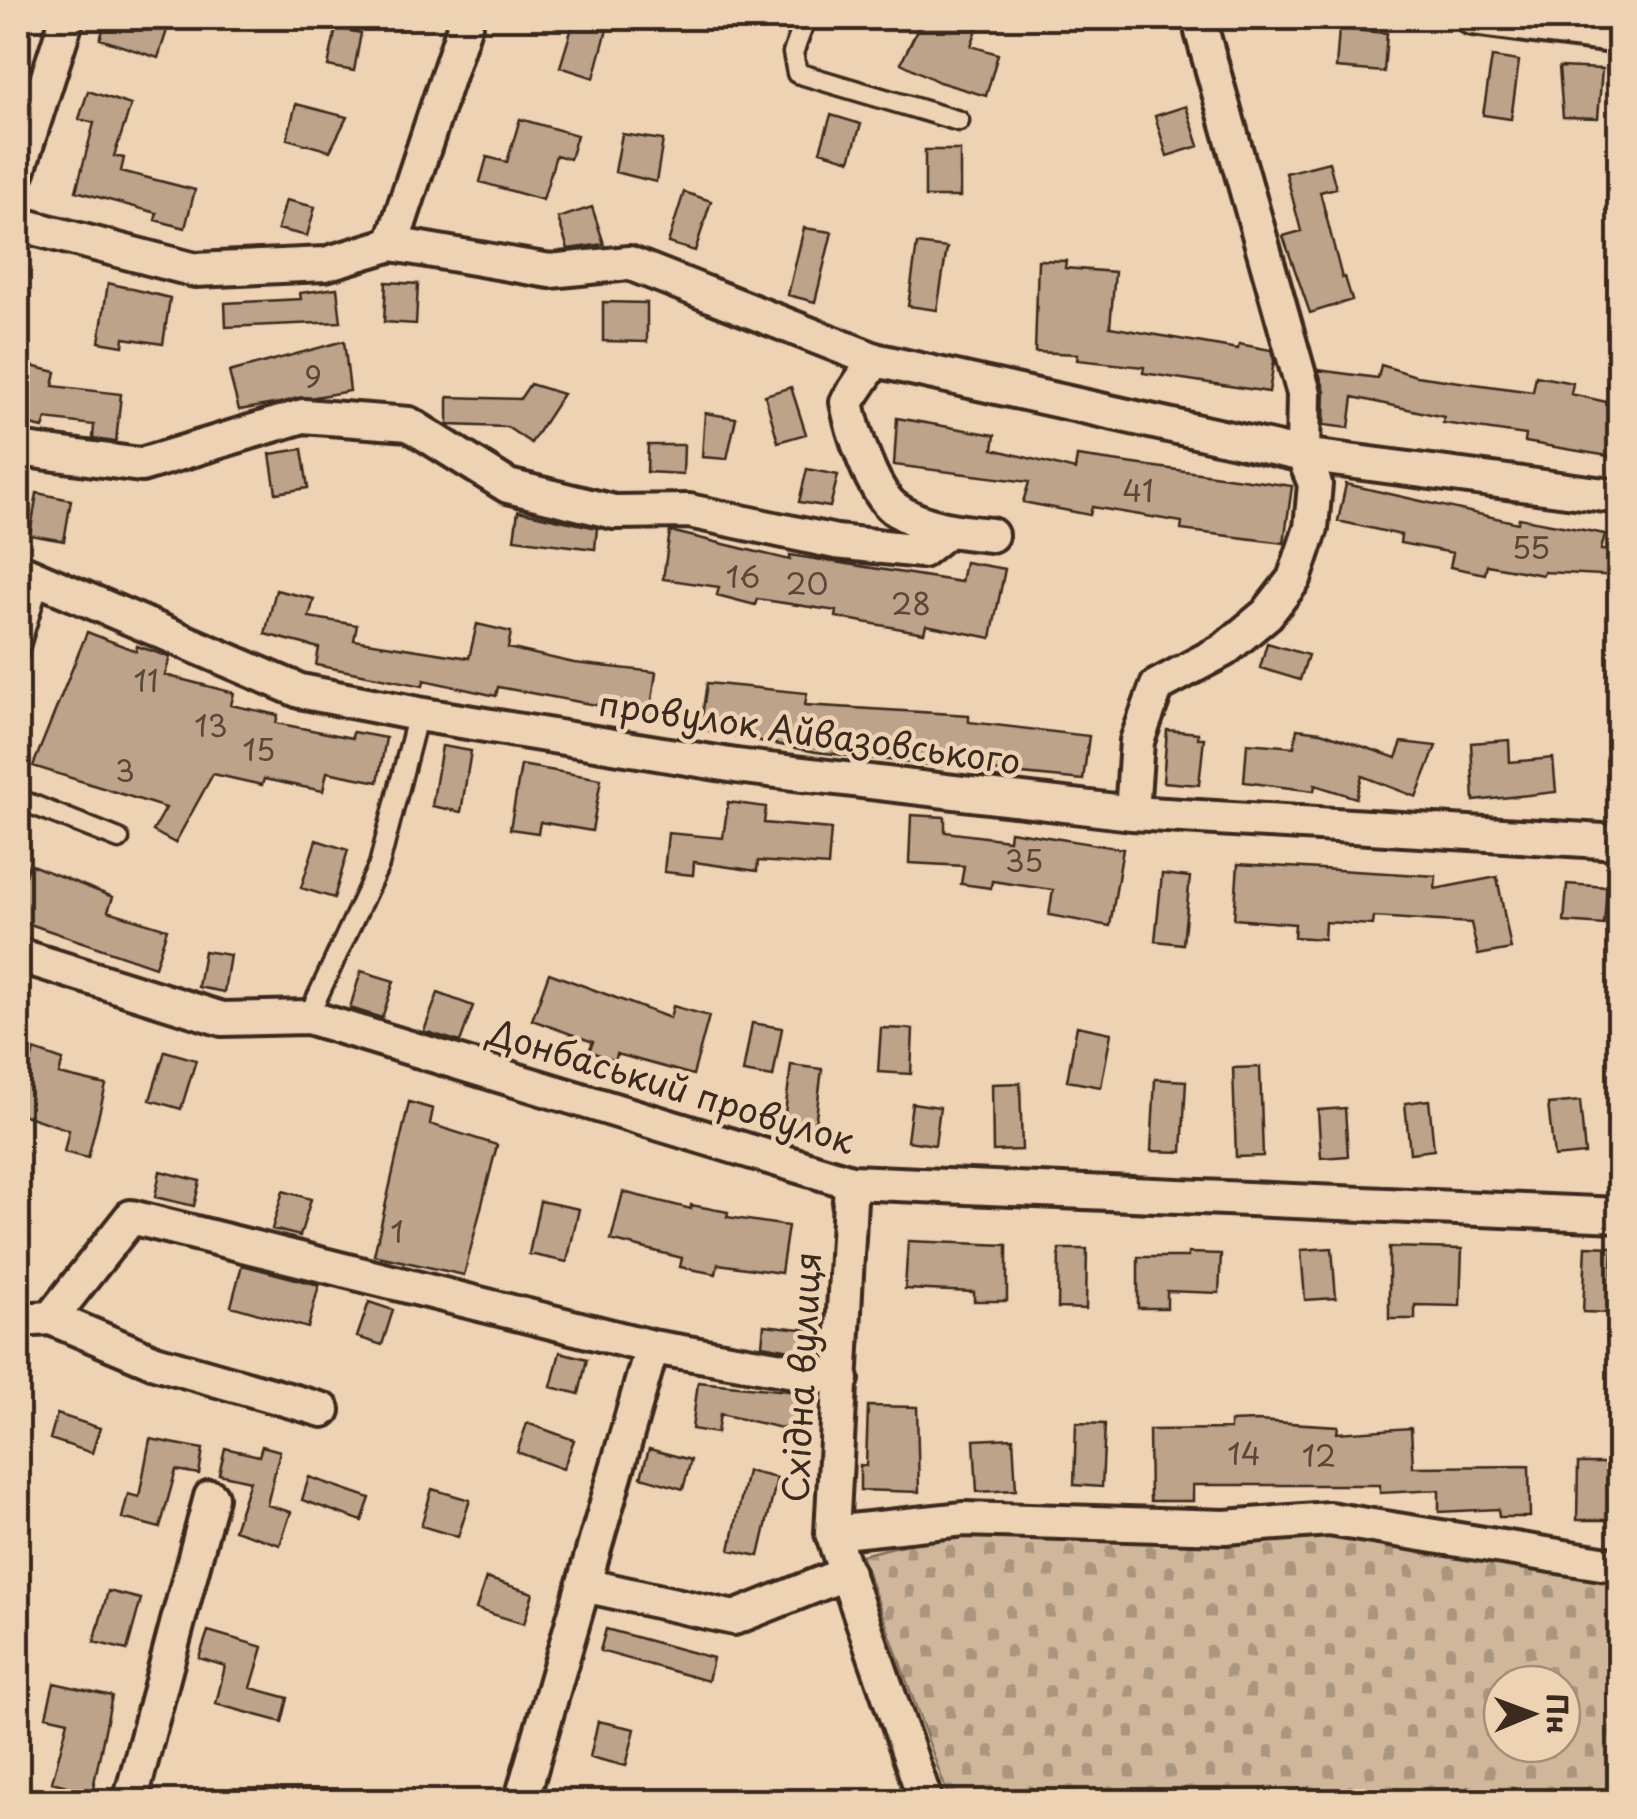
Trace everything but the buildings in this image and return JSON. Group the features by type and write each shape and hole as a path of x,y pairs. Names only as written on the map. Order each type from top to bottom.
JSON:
{"street":[{"path":"18,171 67,18"},
{"path":"392,244 466,18"},
{"path":"1132,813 1137,741 1157,686 1224,650 1268,614 1294,579 1311,528 1315,484 1303,455 1304,393 1202,32 1203,18"},
{"path":"1472,18 1620,37"},
{"path":"18,224 196,270 324,264 392,244 550,272 629,263 875,360 1303,455 1620,496"},
{"path":"875,360 847,402 853,436 892,506 947,531 991,535"},
{"path":"18,449 141,465 303,416 409,424 508,486 614,512 689,510 836,542 922,550 947,531"},
{"name":"провулок Айвазовського","path":"29,575 300,691 418,714 736,766 1132,813 1620,842"},
{"name":"Донбаський провулок","path":"18,955 222,1019 308,1018 851,1182 1620,1215"},
{"name":"Східна вулиця","path":"851,1182 832,1532 926,1802"},
{"path":"51,1318 131,1216 652,1347 842,1379"},
{"path":"18,1320 51,1318 156,1362 323,1410"},
{"path":"522,1802 652,1347"},
{"path":"130,1802 211,1496"},
{"path":"832,1532 964,1519 1225,1528 1329,1520 1620,1566"},
{"path":"584,1585 734,1618 847,1573"}],"lane":[{"path":"806,18 793,54 797,72 959,121"},
{"path":"18,652 29,575"},
{"path":"308,1018 379,864 418,714"},
{"path":"18,799 119,839"}],"green space":[{"path":"1330,1529 1619,1584 1619,1801 950,1801 861,1555 957,1532"}]}
